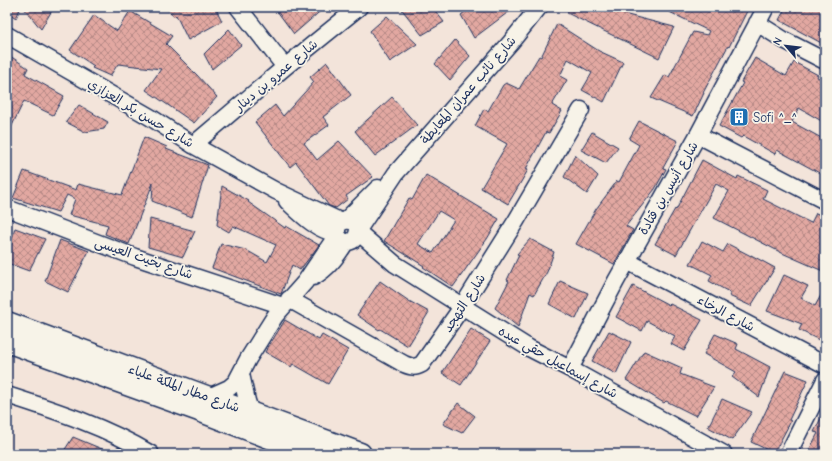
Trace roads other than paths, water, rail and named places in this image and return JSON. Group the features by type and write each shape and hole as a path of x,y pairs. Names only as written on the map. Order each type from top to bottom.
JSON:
{"highway":[{"name":"شارع مطار الملكة علياء","path":"7,323 251,412 360,454"},
{"name":"شارع مطار الملكة علياء","path":"7,341 199,410 314,454"}],"street":[{"path":"238,7 285,67"},
{"name":"شارع عمرو بن دينار","path":"193,144 359,7"},
{"name":"شارع نائب عمران المعايطة","path":"209,397 229,388 236,382 268,326 286,302 305,282 311,270 347,232 396,173 511,42 539,7"},
{"name":"شارع أنيس بن قتادة","path":"570,369 627,261 698,135 766,7"},
{"path":"757,23 784,40 825,61"},
{"name":"شارع حسن بكر العزازي","path":"7,35 150,117 193,144 276,190 315,226 323,230 347,232"},
{"name":"شارع التهجد","path":"286,302 404,364 417,367 425,361 462,307 516,220 580,110"},
{"path":"698,135 825,200"},
{"name":"شارع بخيت العيسى","path":"7,208 135,257 286,302"},
{"name":"شارع إسماعيل حقي عبده","path":"347,232 462,307 529,348 724,454"},
{"name":"شارع الرخاء","path":"627,261 825,366"},
{"path":"241,374 246,401 251,412"},
{"path":"788,454 825,380"},
{"path":"7,395 86,422 128,441 149,454"}],"place":[{"name":"Sofi ^_^","path":"739,117"}]}
